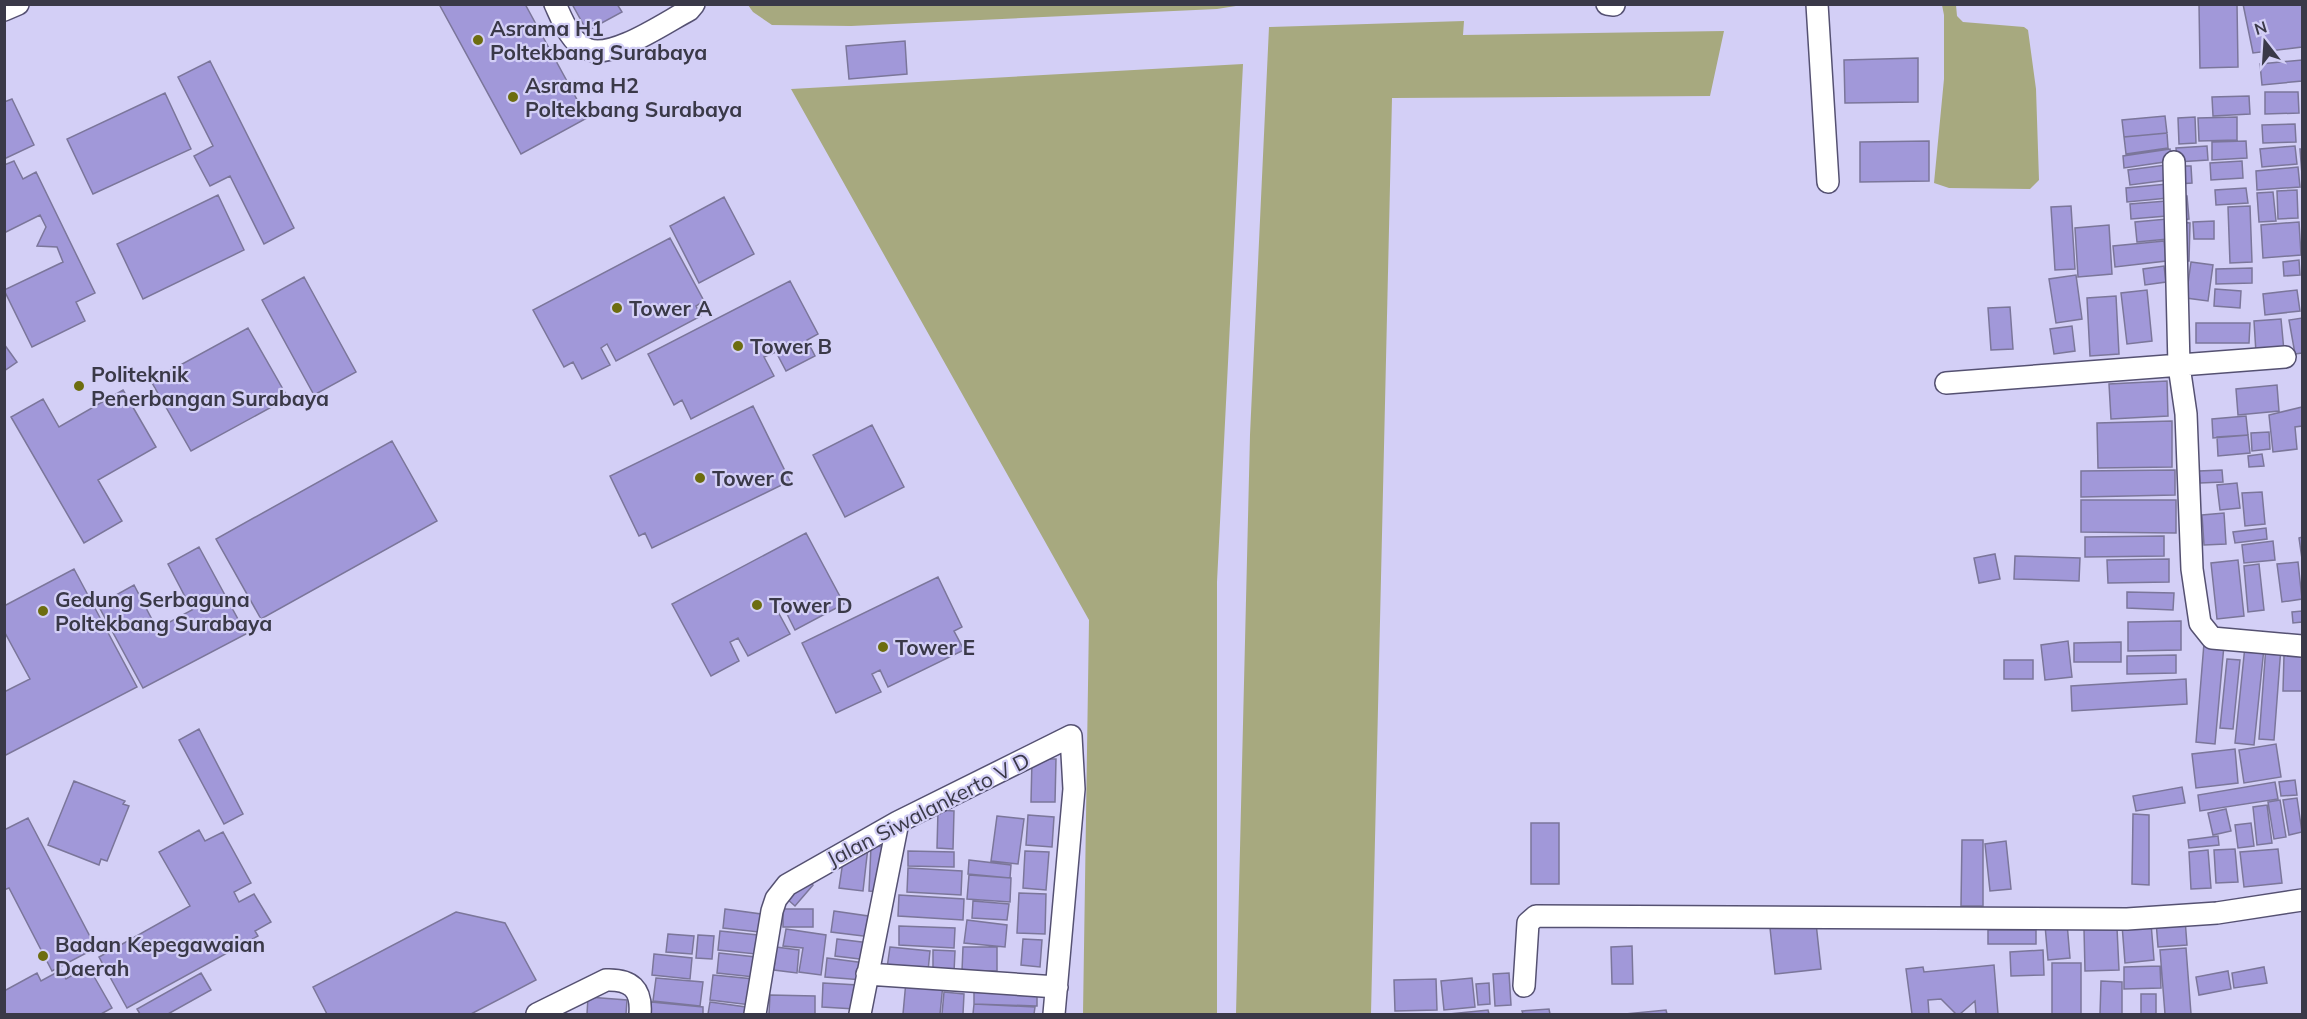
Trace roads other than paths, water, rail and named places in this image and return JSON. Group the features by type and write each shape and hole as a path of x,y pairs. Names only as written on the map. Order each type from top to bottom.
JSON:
{"street":[{"path":"4,10 18,4"},
{"path":"555,4 572,38 586,49 600,51 620,47 689,10 694,4"},
{"path":"1817,4 1828,182"},
{"path":"2174,162 2179,366 2186,414 2192,569 2199,623 2212,638 2302,646"},
{"path":"1946,383 2285,357"},
{"name":"Jalan Siwalankerto V D","path":"755,1014 772,910 780,892 787,885 898,822 1071,736 1074,789 1057,987"},
{"path":"860,1014 898,822"},
{"path":"1524,986 1528,923 1536,916 2127,919 2217,913 2302,900"},
{"path":"867,975 1057,987 1054,1014"},
{"path":"537,1014 606,980 617,980 634,986 639,994 640,1014"}],"place":[{"name":"Asrama H1 Poltekbang Surabaya","path":"478,40"},
{"name":"Asrama H2 Poltekbang Surabaya","path":"513,97"},
{"name":"Tower A","path":"617,308"},
{"name":"Tower B","path":"738,346"},
{"name":"Politeknik Penerbangan Surabaya","path":"79,386"},
{"name":"Tower C","path":"700,478"},
{"name":"Tower D","path":"757,605"},
{"name":"Gedung Serbaguna Poltekbang Surabaya","path":"43,611"},
{"name":"Tower E","path":"883,647"},
{"name":"Badan Kepegawaian Daerah","path":"43,956"}]}
